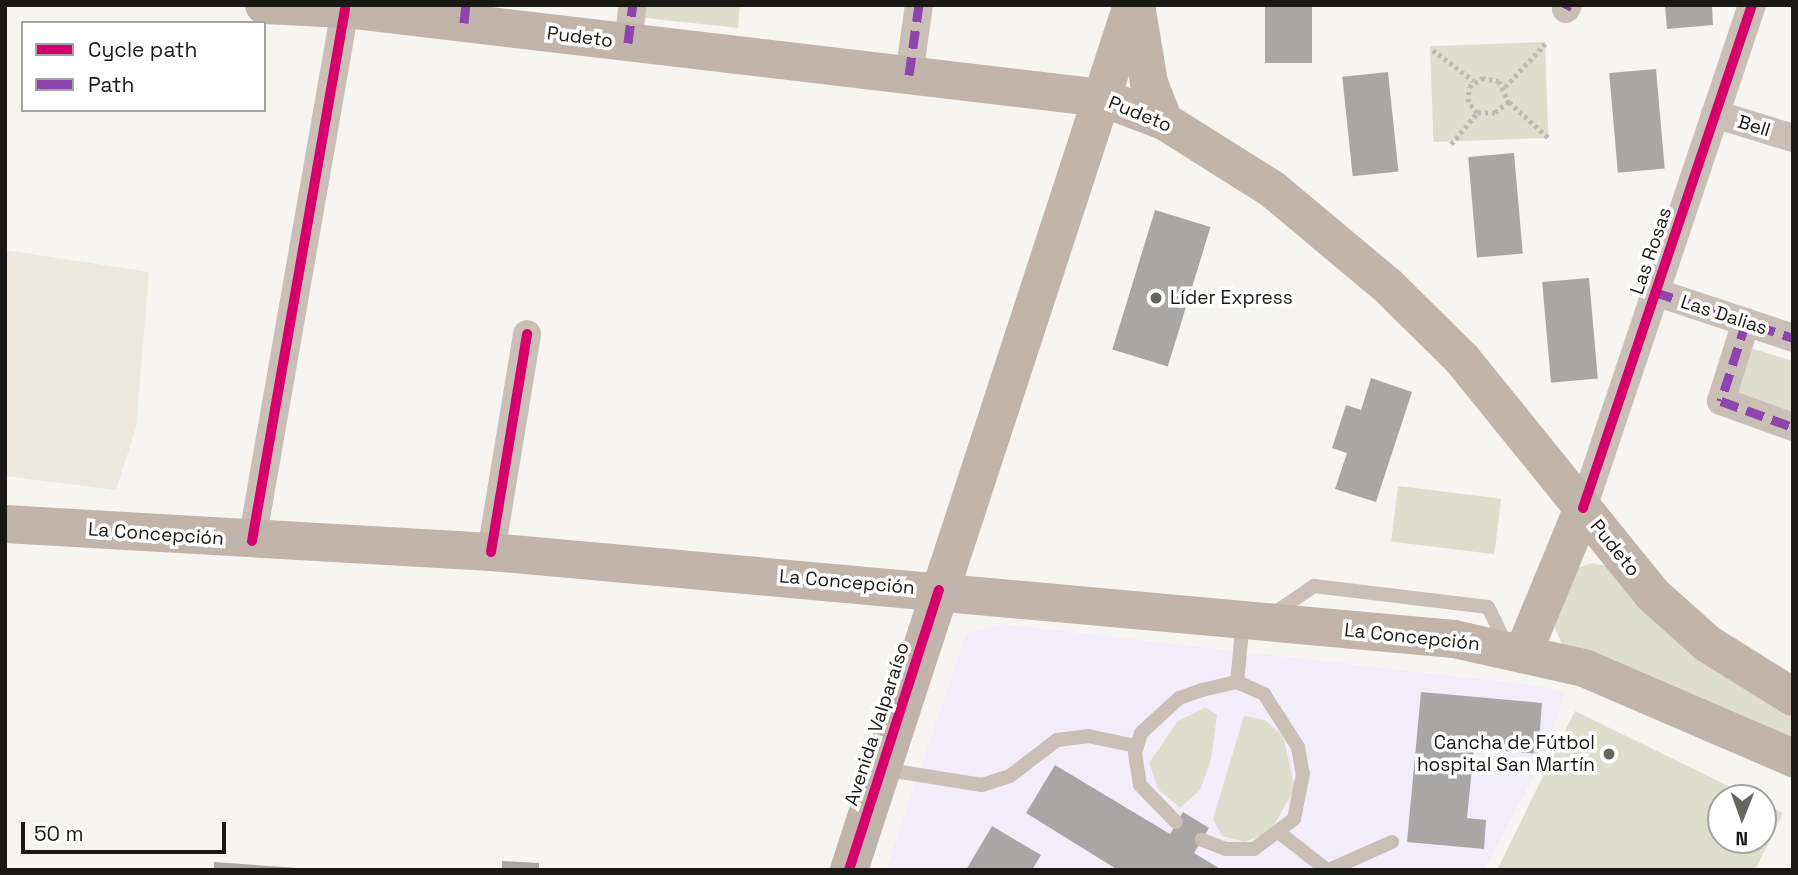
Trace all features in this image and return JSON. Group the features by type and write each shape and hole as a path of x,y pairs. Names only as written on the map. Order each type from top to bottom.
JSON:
{"main road":[{"name":"Pudeto","path":"264,5 465,14 628,43 1103,98 1164,121 1272,189 1387,285 1462,359 1652,594 1708,644 1793,697"},
{"name":"Avenida Valparaíso","path":"849,870 939,590 1134,5"},
{"path":"1134,5 1149,83 1164,121"},
{"path":"1516,650 1583,508"},
{"name":"La Concepción","path":"5,524 252,541 491,552 1253,620 1516,650 1584,668 1793,758"}],"street":[{"path":"628,43 633,5"},
{"path":"909,75 919,5"},
{"name":"Las Rosas","path":"1583,508 1752,5"},
{"path":"252,541 345,9"},
{"name":"Bell","path":"1715,114 1793,138"},
{"name":"Las Dalias","path":"1655,292 1793,338"},
{"path":"1746,322 1721,401 1793,427"},
{"path":"491,552 527,334"}],"lane":[{"path":"1237,682 1253,620"},
{"path":"1176,822 1144,793 1136,746 1149,722 1179,698 1237,682 1264,694 1298,747 1300,798 1282,834 1239,851 1202,840"},
{"path":"882,769 982,785 1010,776 1057,740 1088,736 1136,746"},
{"path":"1282,834 1328,870 1392,842"}],"path":[{"path":"1505,87 1545,44"},
{"path":"1433,50 1474,81 1490,78 1505,87 1508,102 1549,138"},
{"path":"1474,81 1468,102 1477,113"},
{"path":"1477,113 1495,113 1508,102"},
{"path":"1451,144 1477,113"}],"shaded area":[{"path":"5,250 149,272 136,428 116,490 5,476"},
{"path":"1000,624 1531,685 1565,692 1543,759 1484,870 886,870 966,634"}],"green space":[{"path":"638,5 740,5 738,28 636,17"},
{"path":"1545,42 1548,138 1433,142 1430,46"},
{"path":"1747,347 1793,361 1793,418 1731,397"},
{"path":"1398,486 1501,499 1494,554 1391,542"},
{"path":"1592,563 1610,567 1793,709 1793,744 1563,647 1554,625 1577,568"},
{"path":"1206,707 1217,715 1211,760 1200,790 1180,808 1158,789 1149,763 1177,722"},
{"name":"Cancha de Fútbol hospital San Martín","path":"1575,711 1724,784 1707,784 1707,854 1763,854 1755,870 1497,870"},
{"path":"1244,716 1265,720 1283,736 1295,788 1270,832 1245,842 1222,836 1213,819"},
{"name":"Cancha de Fútbol hospital San Martín","path":"1777,810 1783,813 1777,825"}],"building":[{"path":"1265,5 1312,5 1312,63 1265,63"},
{"path":"1665,5 1712,5 1713,25 1667,29"},
{"path":"1656,69 1665,169 1618,173 1609,73"},
{"path":"1388,72 1398,171 1353,176 1342,77"},
{"path":"1514,153 1523,254 1477,258 1468,157"},
{"name":"Líder Express","path":"1155,210 1210,227 1168,367 1112,350"},
{"path":"1589,278 1598,379 1551,383 1542,282"},
{"path":"1371,378 1412,392 1376,502 1335,489 1347,453 1332,448 1346,405 1361,410"},
{"path":"1421,692 1542,703 1538,754 1474,748 1467,818 1486,820 1484,849 1407,842"},
{"path":"1055,765 1170,834 1183,812 1209,828 1194,853 1222,870 1118,870 1026,813"},
{"path":"992,826 1041,855 1032,870 966,870"},
{"path":"502,861 539,863 539,870 502,870"},
{"path":"214,862 297,868 297,870 214,870"}],"marked path":[{"path":"464,23 466,5"},
{"path":"628,43 633,5"},
{"path":"909,75 919,5"},
{"path":"1566,9 1568,5"},
{"path":"1655,292 1793,338"},
{"path":"1746,322 1721,401 1793,427"}],"cycle path":[{"path":"1583,508 1752,5"},
{"path":"252,541 345,9"},
{"path":"491,552 527,334"},
{"path":"849,870 939,590"}],"place":[{"name":"Líder Express","path":"1156,298"},
{"name":"Cancha de Fútbol hospital San Martín","path":"1609,754"}]}
